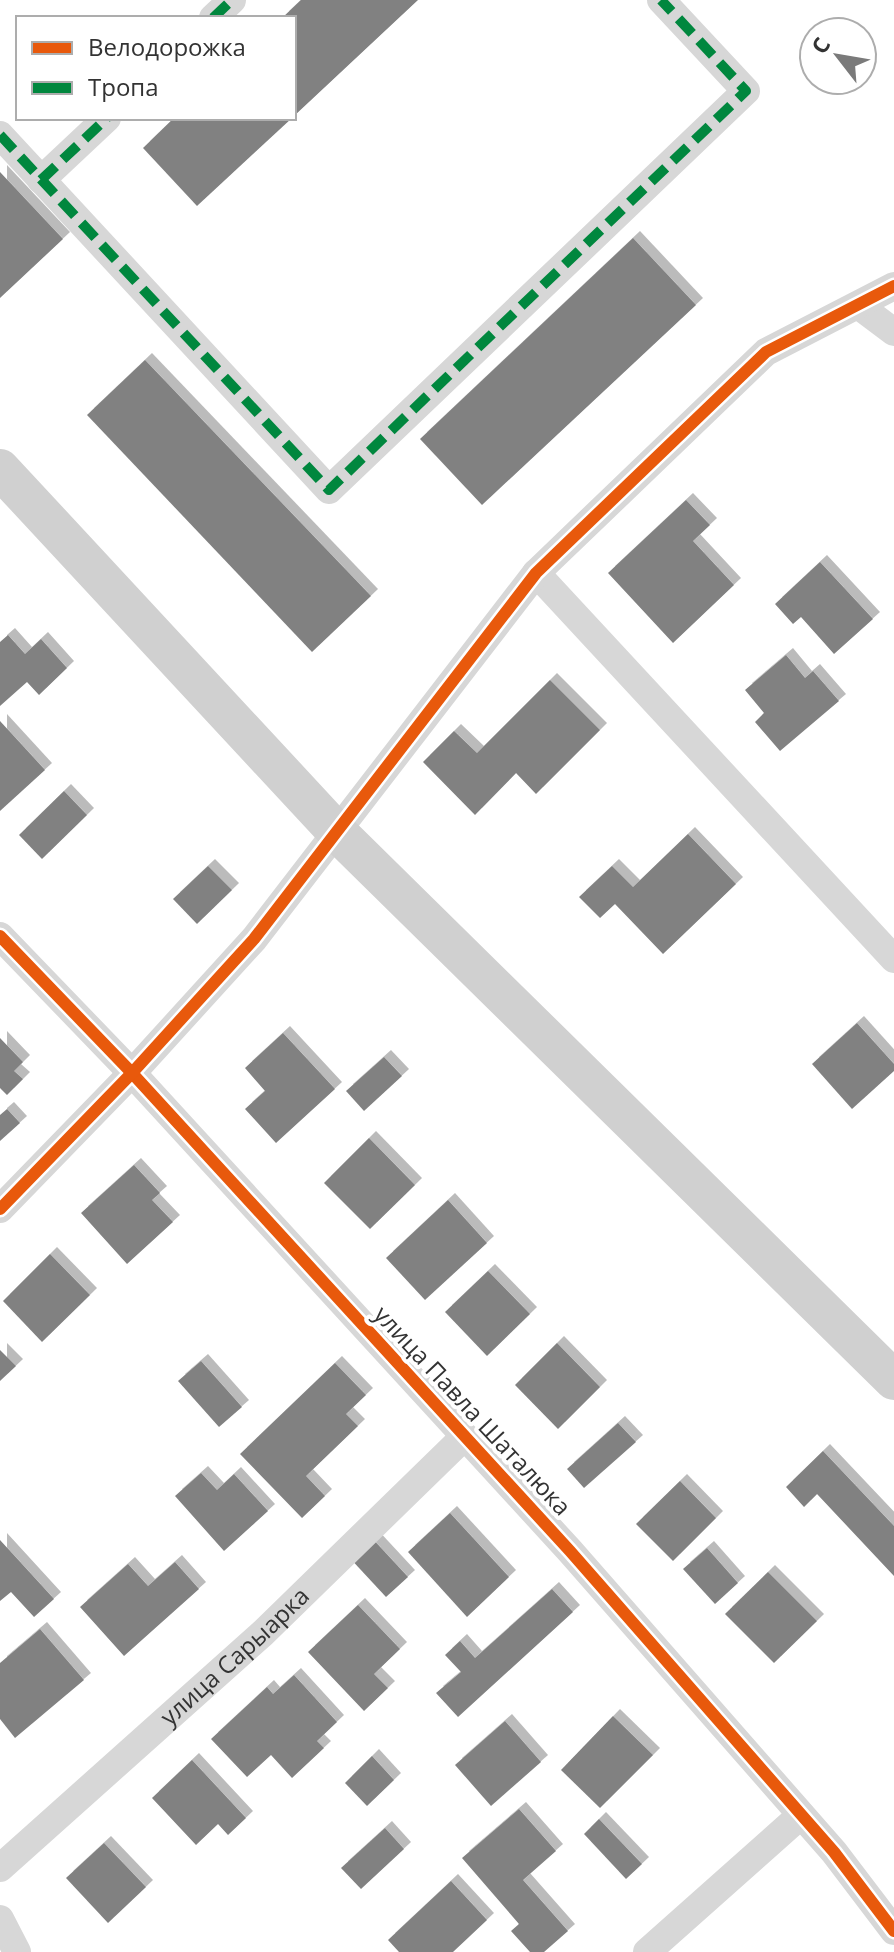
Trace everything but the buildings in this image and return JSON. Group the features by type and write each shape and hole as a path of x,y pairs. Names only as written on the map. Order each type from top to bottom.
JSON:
{"street":[{"path":"215,16 232,0"},
{"path":"0,135 329,490 746,91 661,0"},
{"path":"41,180 105,120"},
{"path":"0,1209 132,1073 254,939 536,573 766,352 894,286"},
{"path":"858,305 894,332"},
{"path":"0,469 336,831 894,1380"},
{"path":"536,573 894,959"},
{"name":"улица Павла Шаталюка","path":"0,936 132,1073 570,1551 834,1852 894,1931"},
{"name":"улица Сарыарка","path":"0,1868 263,1633 464,1437"},
{"path":"647,1952 801,1815"},
{"path":"0,1919 17,1952"}],"marked path":[{"path":"215,16 232,0"},
{"path":"0,135 329,490 746,91 661,0"},
{"path":"41,180 105,120"}],"cycle path":[{"path":"0,1209 132,1073 254,939 536,573 766,352 894,286"},
{"path":"0,936 132,1073 570,1551 834,1852 894,1931"}]}
